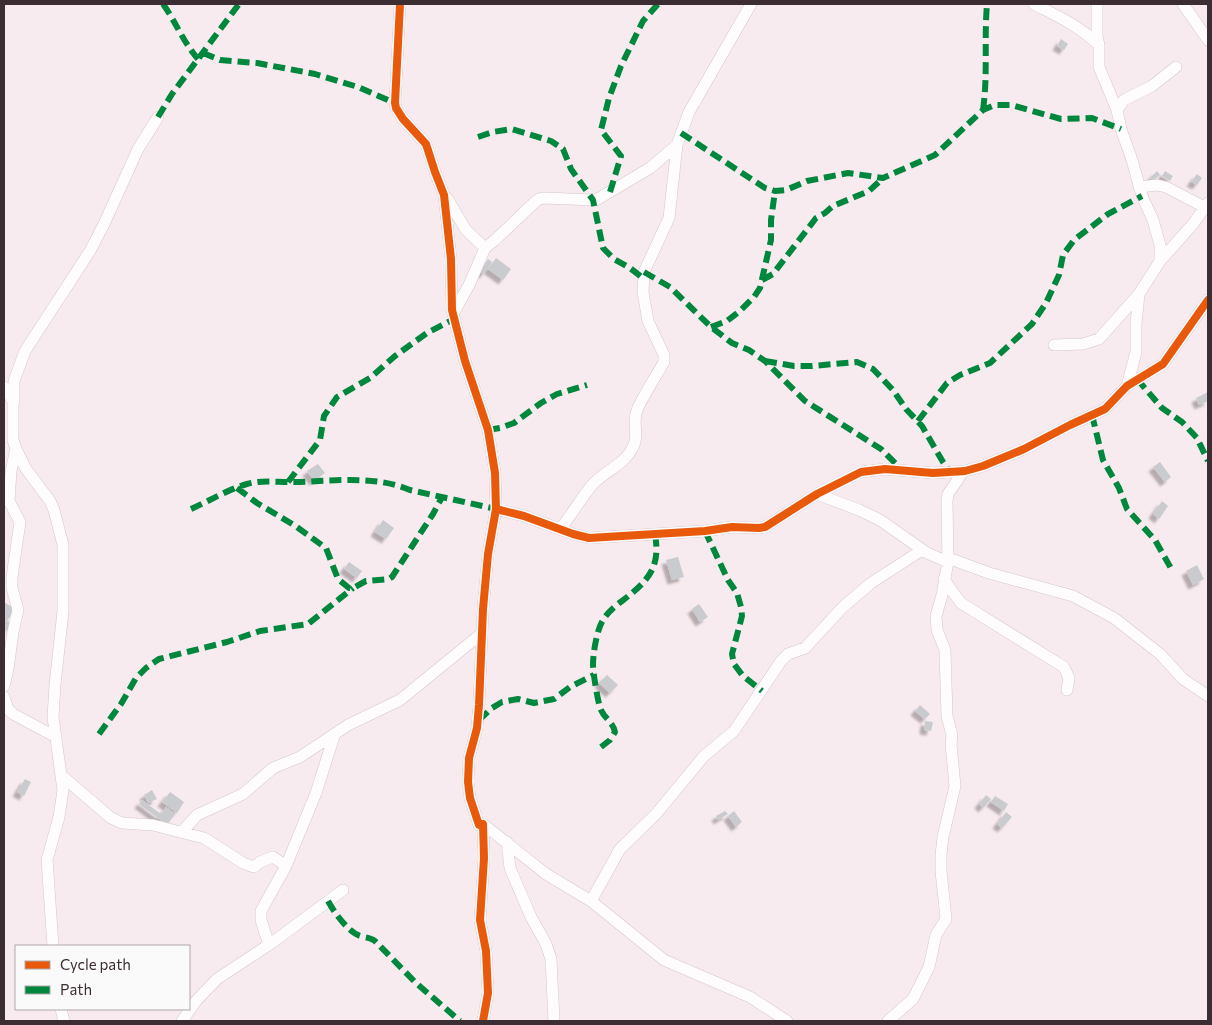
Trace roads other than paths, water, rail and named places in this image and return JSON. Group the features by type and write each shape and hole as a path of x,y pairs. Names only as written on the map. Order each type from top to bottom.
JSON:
{"street":[{"path":"400,4 395,90 396,108 403,119 424,140 441,190 466,230 485,248"},
{"path":"560,530 586,492 595,482 625,459 634,446 637,410 665,358 648,321 643,278 669,218 677,145 689,112 751,4"},
{"path":"1034,4 1060,16 1088,34 1099,45"},
{"path":"1097,4 1096,37 1099,45 1100,67 1117,110 1120,129 1139,187 1153,220 1160,245 1160,261"},
{"path":"1183,4 1208,40"},
{"path":"1117,110 1124,100 1152,86 1176,67"},
{"path":"12,414 14,406 14,381 25,351 90,251 138,149 158,117"},
{"path":"453,314 485,248 539,199 596,200 650,168 677,145"},
{"path":"1054,345 1083,344 1099,340 1139,294 1160,261 1207,206 1166,187 1158,185 1139,187"},
{"path":"444,195 451,250 453,314 465,362 488,430 495,473 496,509 488,554 481,634 477,728 469,758 468,782 470,798 479,825 483,824 546,874 591,900 664,960 750,997 787,1021"},
{"path":"1128,386 1136,352 1139,294"},
{"path":"496,509 524,516 560,530 589,538 709,531 732,527 759,528 816,494 861,472 898,469 951,473 963,472 1024,449 1105,409 1128,386 1163,364 1208,300"},
{"path":"4,386 13,401 13,440 16,449 26,469 50,501 63,545 63,611 54,703 56,737 63,790 62,802 48,860 53,945"},
{"path":"4,686 18,610 12,588 12,577 20,522 9,501 11,470 16,449"},
{"path":"888,1021 913,998 929,967 936,935 946,919 941,855 943,837 955,786 951,744 952,735 947,716 945,650 937,630 936,616 948,560 948,494 963,472"},
{"path":"816,494 880,520 922,550 989,574 1073,596 1114,618 1160,654 1183,679 1208,696"},
{"path":"591,900 620,849 656,814 704,756 734,731 781,661 788,654 805,648 843,607 871,583 922,550"},
{"path":"944,579 962,603 1064,667 1069,678 1067,690"},
{"path":"182,832 197,815 243,794 273,768 300,757 348,725 400,700 481,634"},
{"path":"4,697 8,709 13,714 56,737"},
{"path":"269,945 261,920 261,911 286,866 316,793 334,736"},
{"path":"61,775 111,818 122,823 153,825 204,838 243,864 254,867 260,862 273,858 286,866"},
{"path":"483,824 484,858 480,920 486,951 488,993 483,1021"},
{"path":"507,842 510,868 531,917 546,944 551,960 554,1021"},
{"path":"190,1010 217,979 269,945 343,890"},
{"path":"182,1021 190,1010"}]}
